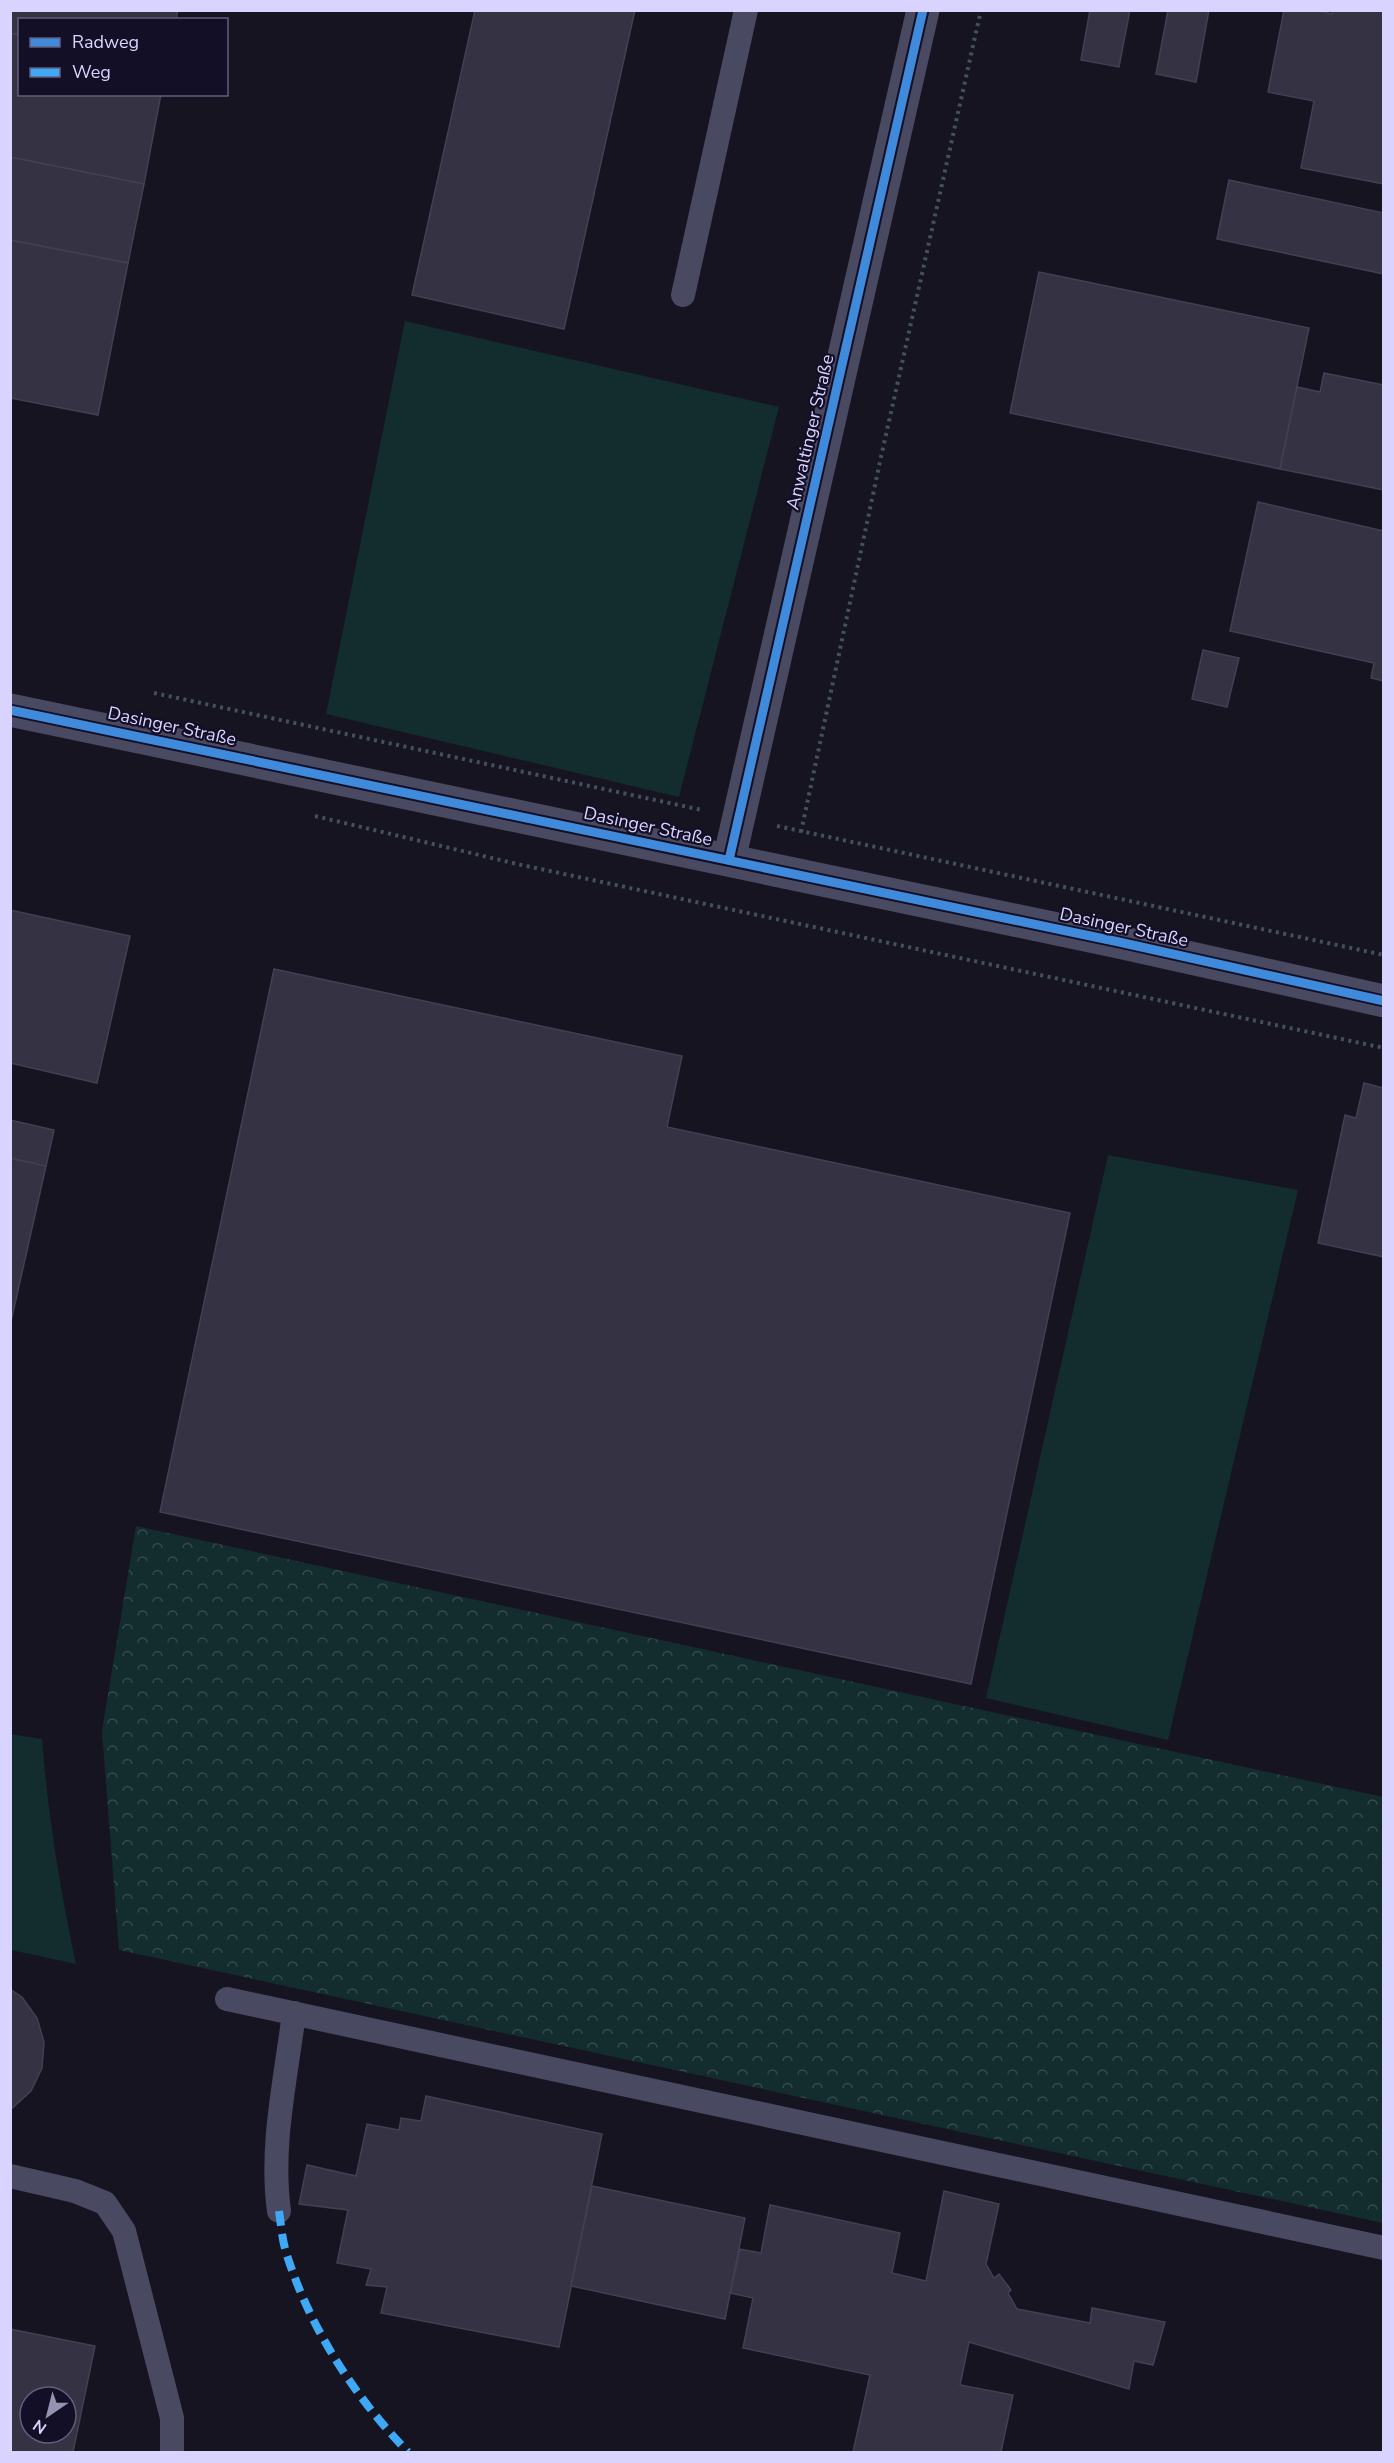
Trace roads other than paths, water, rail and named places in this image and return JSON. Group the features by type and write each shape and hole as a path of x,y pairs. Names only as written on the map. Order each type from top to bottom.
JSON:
{"street":[{"name":"Anwaltinger Straße","path":"729,860 923,10"},
{"name":"Dasinger Straße","path":"10,710 1119,942 1383,1001"}],"lane":[{"path":"683,295 746,10"},
{"path":"227,1999 1383,2248"},
{"path":"279,2211 276,2156 294,2013"},
{"path":"10,2176 75,2191 105,2203 124,2231 172,2418 172,2452"}]}
